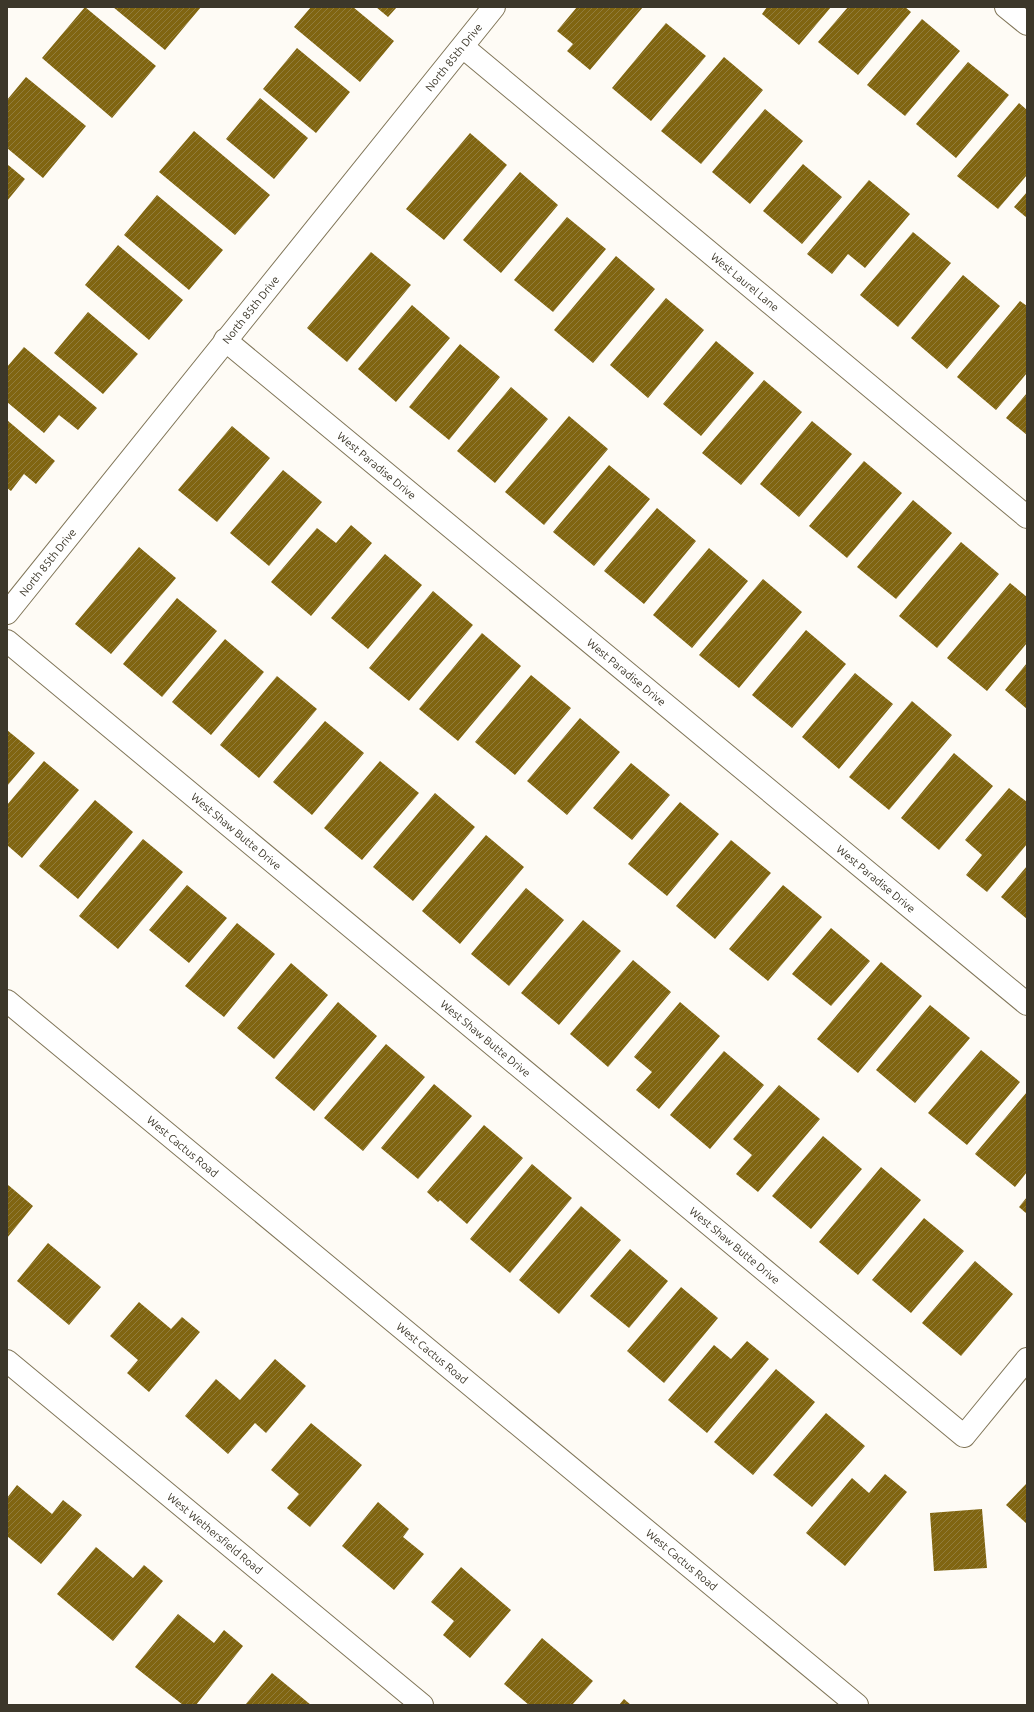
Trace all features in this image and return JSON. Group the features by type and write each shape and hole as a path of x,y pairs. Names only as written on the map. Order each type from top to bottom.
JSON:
{"street":[{"name":"North 85th Drive","path":"7,613 494,7"},
{"path":"1006,7 1027,24"},
{"name":"West Laurel Lane","path":"462,47 1027,517"},
{"name":"West Paradise Drive","path":"225,340 1027,1004"},
{"name":"West Shaw Butte Drive","path":"7,641 964,1436 1027,1358"},
{"name":"West Cactus Road","path":"7,1001 857,1705"},
{"name":"West Wethersfield Road","path":"7,1362 422,1705"}],"building":[{"path":"85,7 156,66 112,118 42,58"},
{"path":"113,7 201,7 165,50"},
{"path":"311,7 353,7 394,41 360,82 294,27"},
{"path":"376,7 397,7 388,17"},
{"path":"577,7 643,7 590,70 567,51 573,44 557,31"},
{"path":"767,7 831,7 799,45 762,14"},
{"path":"848,7 905,7 911,12 858,75 818,42"},
{"path":"922,19 960,51 905,116 867,85"},
{"path":"666,23 706,56 651,121 612,88"},
{"path":"297,48 350,92 316,133 263,89"},
{"path":"724,57 763,90 701,164 661,131"},
{"path":"968,62 1009,95 956,158 916,124"},
{"path":"26,77 86,126 43,178 7,148 7,100"},
{"path":"260,98 308,138 274,179 226,139"},
{"path":"1019,103 1027,110 1027,175 998,209 957,176"},
{"path":"765,109 803,141 750,204 712,172"},
{"path":"194,131 270,195 235,235 159,172"},
{"path":"470,133 507,165 444,240 406,209"},
{"path":"7,164 25,179 7,201"},
{"path":"803,164 842,197 802,244 763,211"},
{"path":"520,172 558,205 501,273 463,240"},
{"path":"869,180 910,214 865,268 848,254 832,274 807,254"},
{"path":"1027,192 1027,218 1014,207"},
{"path":"157,195 223,250 189,290 124,235"},
{"path":"567,217 606,249 553,312 514,280"},
{"path":"913,232 951,263 898,327 860,295"},
{"path":"118,245 183,300 149,340 85,285"},
{"path":"371,252 411,285 347,362 307,328"},
{"path":"616,256 655,289 593,363 554,330"},
{"path":"963,275 1000,306 947,369 911,338"},
{"path":"666,298 704,330 648,398 610,365"},
{"path":"1020,301 1027,306 1027,373 996,410 957,377"},
{"path":"412,305 450,338 396,402 358,369"},
{"path":"88,312 138,354 103,394 54,353"},
{"path":"716,341 754,373 701,436 663,404"},
{"path":"460,344 500,377 449,440 409,407"},
{"path":"24,347 97,408 78,430 59,415 44,433 7,402 7,367"},
{"path":"764,380 802,412 741,485 702,453"},
{"path":"511,387 548,419 495,483 457,451"},
{"path":"1027,393 1027,435 1006,418"},
{"path":"569,416 608,449 544,525 505,492"},
{"path":"7,420 55,461 36,484 24,474 11,491 7,488"},
{"path":"812,421 852,454 799,517 760,484"},
{"path":"232,426 270,458 217,522 178,490"},
{"path":"864,461 902,493 847,558 809,526"},
{"path":"609,465 650,499 594,566 553,532"},
{"path":"283,470 322,502 269,566 230,533"},
{"path":"913,500 952,533 896,599 857,567"},
{"path":"657,508 696,541 644,604 604,571"},
{"path":"351,525 372,543 311,616 271,582 317,528 336,543"},
{"path":"961,542 999,574 937,648 899,616"},
{"path":"139,547 176,578 111,654 75,624"},
{"path":"709,548 748,581 692,648 653,615"},
{"path":"385,554 422,585 368,649 331,618"},
{"path":"763,579 802,612 739,688 699,655"},
{"path":"1010,583 1027,597 1027,643 987,691 947,658"},
{"path":"433,591 473,625 409,701 369,668"},
{"path":"177,598 217,631 162,697 123,664"},
{"path":"806,630 846,664 792,728 752,695"},
{"path":"482,633 521,666 458,741 419,709"},
{"path":"225,639 264,672 211,735 172,702"},
{"path":"1027,663 1027,709 1005,690"},
{"path":"855,673 893,704 839,769 802,737"},
{"path":"531,675 571,708 515,775 475,742"},
{"path":"277,676 317,709 259,778 220,745"},
{"path":"912,701 952,735 889,810 849,777"},
{"path":"580,718 620,752 567,815 527,781"},
{"path":"325,721 364,753 312,815 273,782"},
{"path":"7,730 35,753 7,786"},
{"path":"954,753 993,786 939,850 901,818"},
{"path":"44,761 79,790 22,858 7,845 7,805"},
{"path":"380,761 419,793 362,860 324,828"},
{"path":"631,763 670,795 632,840 593,808"},
{"path":"1009,788 1027,802 1027,844 987,892 966,875 982,855 965,840"},
{"path":"435,793 475,827 413,901 373,867"},
{"path":"95,800 133,832 78,899 39,866"},
{"path":"680,802 719,834 667,896 628,864"},
{"path":"486,835 524,867 460,944 422,911"},
{"path":"143,839 183,872 118,949 79,916"},
{"path":"731,840 771,873 715,939 676,906"},
{"path":"1027,866 1027,919 1001,897"},
{"path":"187,885 227,918 189,963 149,930"},
{"path":"783,885 822,917 768,981 729,949"},
{"path":"526,888 564,920 509,986 471,954"},
{"path":"583,920 621,951 559,1025 521,993"},
{"path":"237,923 275,954 224,1017 185,986"},
{"path":"831,928 870,961 831,1006 792,974"},
{"path":"633,960 671,992 608,1067 570,1034"},
{"path":"881,962 922,996 858,1073 817,1039"},
{"path":"291,963 328,995 274,1059 237,1028"},
{"path":"338,1002 377,1036 314,1111 275,1078"},
{"path":"680,1002 720,1036 659,1109 636,1090 652,1072 634,1057"},
{"path":"930,1005 970,1038 915,1103 876,1070"},
{"path":"386,1044 425,1077 363,1151 324,1118"},
{"path":"981,1050 1020,1082 967,1145 928,1113"},
{"path":"724,1051 764,1085 710,1149 670,1115"},
{"path":"434,1084 472,1116 418,1179 381,1148"},
{"path":"779,1085 820,1119 758,1192 736,1174 752,1155 733,1139"},
{"path":"1027,1092 1027,1172 1015,1187 975,1154"},
{"path":"484,1125 523,1158 467,1224 440,1200 438,1202 427,1192"},
{"path":"823,1136 862,1169 811,1229 772,1196"},
{"path":"532,1164 572,1198 510,1273 470,1239"},
{"path":"881,1167 921,1200 858,1275 819,1242"},
{"path":"7,1184 33,1206 7,1238"},
{"path":"1027,1197 1027,1214 1019,1207"},
{"path":"581,1206 621,1240 559,1314 519,1280"},
{"path":"924,1218 964,1251 911,1313 872,1280"},
{"path":"48,1243 101,1287 69,1325 17,1281"},
{"path":"630,1249 668,1281 629,1328 590,1296"},
{"path":"975,1261 1013,1294 961,1356 922,1323"},
{"path":"681,1287 718,1318 664,1383 627,1351"},
{"path":"139,1302 171,1329 182,1317 200,1332 149,1392 127,1373 138,1360 110,1336"},
{"path":"747,1341 769,1359 707,1433 668,1400 714,1345 731,1359"},
{"path":"275,1359 306,1386 266,1433 255,1423 228,1454 185,1416 216,1379 240,1400"},
{"path":"776,1369 815,1402 753,1475 714,1442"},
{"path":"826,1413 865,1446 812,1507 773,1475"},
{"path":"311,1423 362,1465 310,1527 287,1508 299,1494 271,1470"},
{"path":"885,1474 907,1492 845,1566 806,1533 852,1478 869,1493"},
{"path":"1027,1483 1027,1524 1006,1505"},
{"path":"17,1485 52,1514 63,1500 82,1515 41,1564 7,1536 7,1498"},
{"path":"378,1502 409,1529 403,1537 424,1554 394,1590 342,1546"},
{"path":"982,1509 987,1568 934,1571 930,1513"},
{"path":"96,1547 133,1578 144,1565 163,1581 113,1641 57,1594"},
{"path":"461,1567 511,1610 470,1658 443,1635 454,1621 431,1602"},
{"path":"178,1614 214,1643 224,1630 243,1646 196,1705 183,1705 135,1667"},
{"path":"542,1638 593,1681 572,1705 529,1705 504,1684"},
{"path":"272,1673 311,1705 245,1705"},
{"path":"624,1699 631,1705 619,1705"}]}
